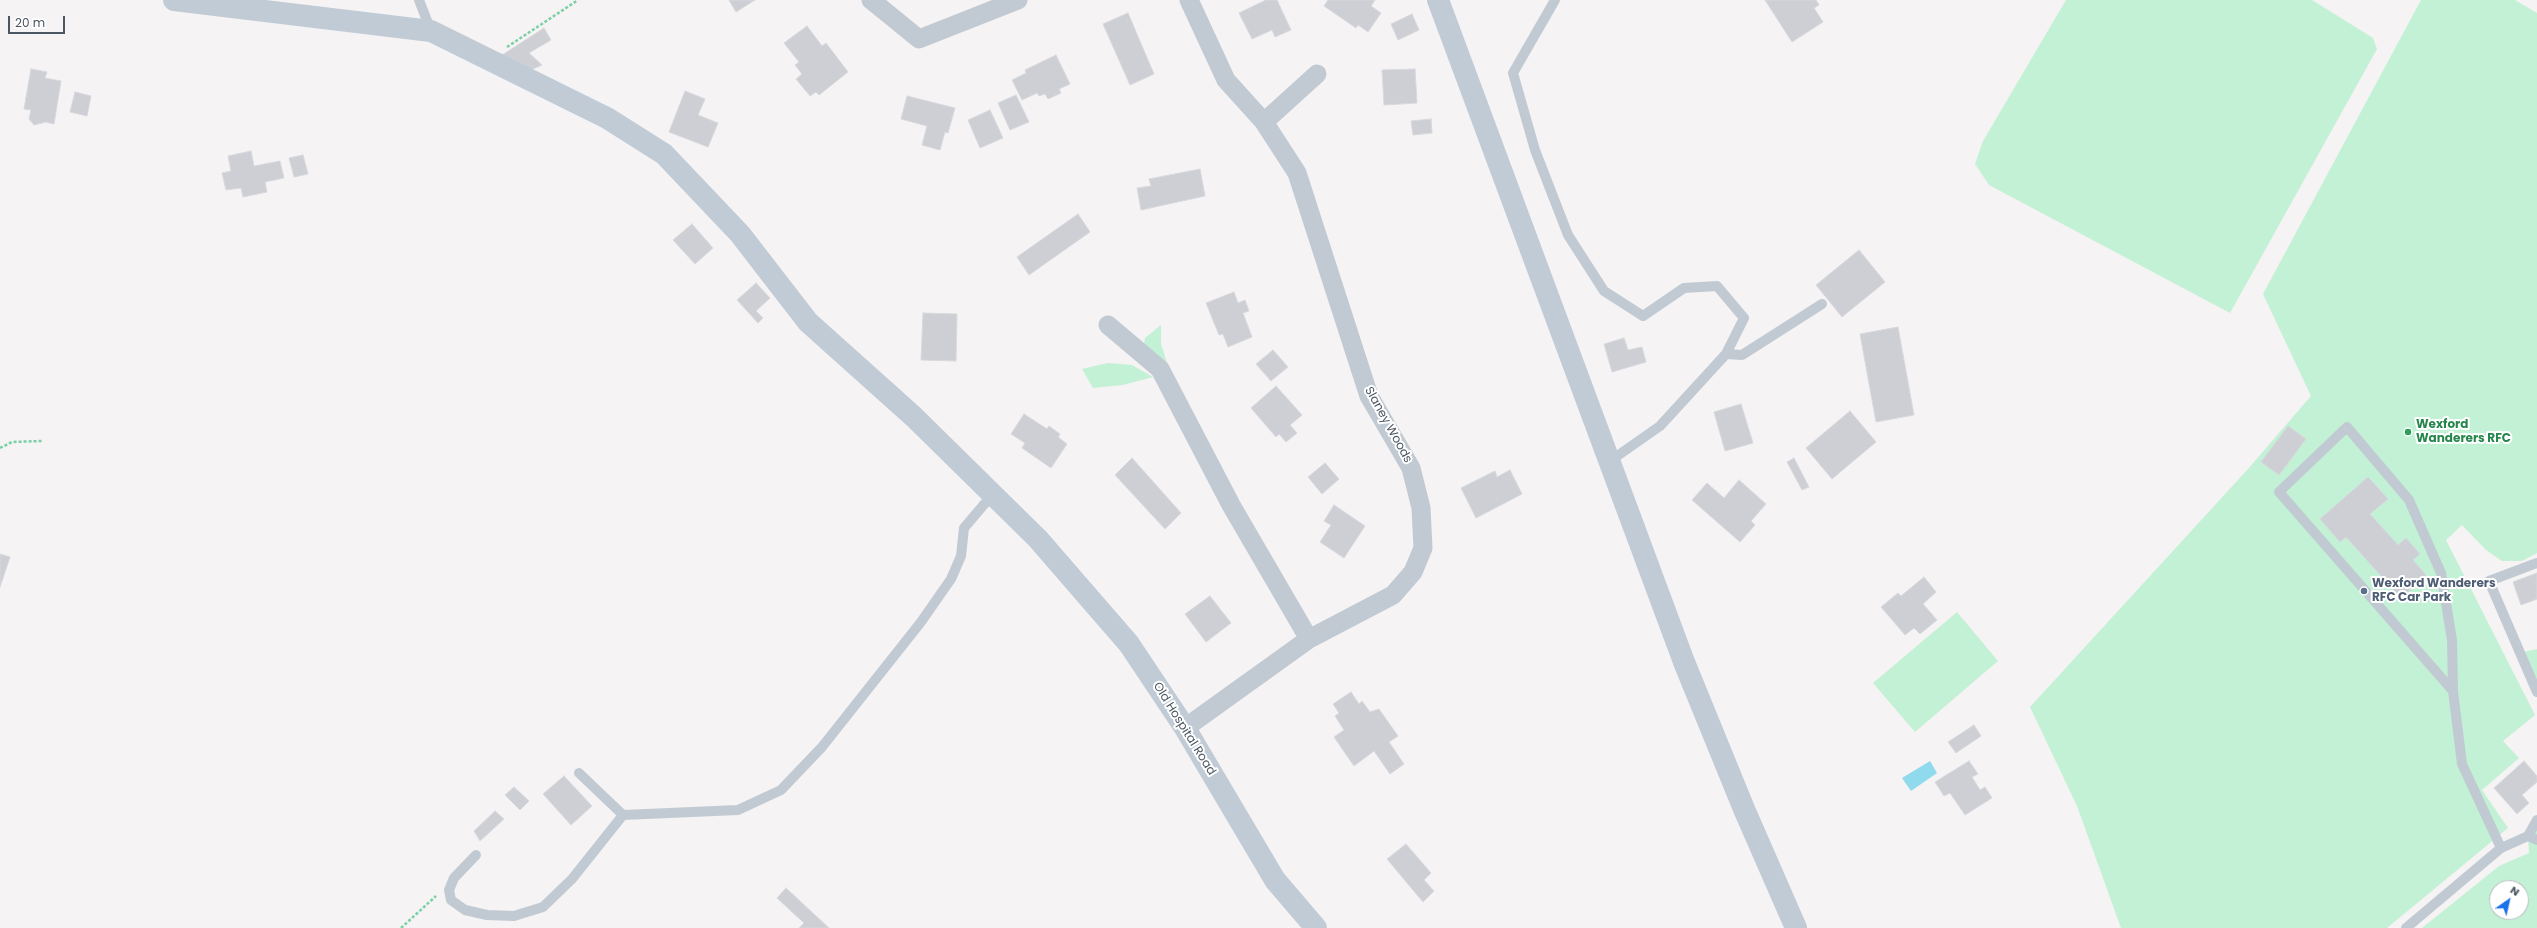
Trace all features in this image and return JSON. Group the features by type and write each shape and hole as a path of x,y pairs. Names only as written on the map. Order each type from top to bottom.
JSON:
{"street":[{"name":"Old Hospital Road","path":"174,0 431,31 607,118 664,154 740,234 808,322 914,416 1038,539 1129,644 1186,728 1275,880 1316,928"},
{"path":"871,0 919,39 1018,0"},
{"name":"Slaney Woods","path":"1186,728 1309,639 1393,595 1413,572 1423,548 1421,508 1411,468 1369,396 1297,172 1264,122 1226,80 1189,0"},
{"path":"1438,0 1684,662 1744,809 1796,928"},
{"path":"1264,122 1316,74"},
{"path":"1108,325 1160,369 1231,505 1309,639"}],"lane":[{"path":"419,0 431,31"},
{"path":"1555,0 1513,72 1535,150 1568,235 1604,291 1644,316 1684,288 1717,286 1744,318 1726,354 1660,426 1610,461"},
{"path":"1726,354 1742,355 1822,304"},
{"path":"2453,691 2279,492 2347,427 2409,500 2441,573 2452,640 2453,691 2462,764 2501,848"},
{"path":"579,773 623,815 738,810 781,790 822,748 921,622 951,579 960,556 964,528 992,495"},
{"path":"2537,563 2489,581 2537,692"},
{"path":"476,854 454,878 449,890 451,900 465,910 487,914 514,916 543,907 572,879 623,815"},
{"path":"2406,928 2501,848 2532,838 2537,820"}],"path":[{"path":"489,60 578,0"},
{"path":"0,448 12,442 42,441"},
{"path":"401,928 435,896 449,890"}],"green space":[{"path":"2066,0 2312,0 2373,38 2377,49 2230,313 1989,185 1975,164 1983,141"},
{"name":"Wexford Wanderers RFC","path":"2421,0 2515,0 2537,13 2537,553 2522,561 2502,561 2486,550 2462,525 2446,540 2535,715 2503,741 2519,758 2482,790 2508,828 2387,928 2121,928 2077,806 2030,707 2248,469 2311,396 2263,294"},
{"path":"1161,325 1161,344 1168,366 1144,345 1145,338"},
{"path":"1108,363 1132,365 1153,377 1123,385 1093,388 1082,369"},
{"path":"1957,612 1998,661 1915,732 1873,683"},
{"path":"2537,649 2537,687 2524,652"},
{"path":"2537,820 2537,928 2422,928 2499,866 2529,853 2528,836"}],"water":[{"path":"1930,761 1937,773 1911,791 1902,778"}],"building":[{"path":"729,0 755,0 736,12"},
{"path":"1266,0 1277,0 1291,30 1275,37 1272,30 1252,39 1239,13"},
{"path":"1328,0 1375,0 1371,6 1381,13 1368,32 1358,25 1356,28 1324,6"},
{"path":"1765,0 1816,0 1819,5 1814,8 1823,22 1792,42"},
{"path":"1128,13 1154,74 1130,85 1103,24"},
{"path":"1412,14 1419,30 1398,40 1391,24"},
{"path":"807,26 822,46 826,43 848,72 819,95 816,92 810,96 796,79 802,74 795,65 799,62 784,43"},
{"path":"544,28 551,40 529,53 542,65 524,73 499,57"},
{"path":"1056,55 1070,84 1059,89 1061,93 1048,99 1045,94 1039,96 1037,93 1022,100 1012,80 1026,73 1025,70"},
{"path":"31,69 47,72 45,78 61,81 54,124 46,122 34,125 29,119 31,110 24,109"},
{"path":"1415,69 1417,103 1384,105 1382,70"},
{"path":"685,91 705,99 698,115 718,123 708,147 669,132"},
{"path":"75,92 91,96 87,116 70,112"},
{"path":"1016,95 1029,122 1010,130 998,103"},
{"path":"907,96 955,108 948,133 945,132 940,150 922,145 927,126 901,119"},
{"path":"990,110 1003,138 980,148 968,120"},
{"path":"1431,119 1432,133 1413,135 1411,121"},
{"path":"251,151 254,166 280,161 284,178 265,182 267,192 243,197 241,188 226,190 222,173 231,171 228,156"},
{"path":"303,155 308,174 294,177 289,158"},
{"path":"1200,169 1205,196 1141,210 1137,188 1151,186 1149,179"},
{"path":"1078,214 1090,232 1029,275 1017,257"},
{"path":"692,224 713,248 695,264 673,240"},
{"path":"1859,250 1885,282 1842,317 1816,285"},
{"path":"756,283 770,298 756,311 763,318 758,323 737,300"},
{"path":"1234,292 1238,303 1245,300 1249,311 1243,313 1252,337 1228,347 1223,334 1219,335 1206,303"},
{"path":"923,313 957,314 956,361 921,360"},
{"path":"1898,327 1914,415 1876,422 1860,334"},
{"path":"1624,338 1628,350 1642,347 1646,362 1612,372 1604,344"},
{"path":"1273,350 1288,367 1271,381 1256,364"},
{"path":"1276,386 1302,415 1290,425 1297,433 1286,442 1279,434 1276,437 1251,408"},
{"path":"1741,404 1753,443 1725,451 1714,412"},
{"path":"1850,411 1876,442 1832,479 1806,448"},
{"path":"1024,414 1047,429 1049,426 1060,434 1058,437 1067,444 1051,468 1022,448 1025,443 1011,434"},
{"path":"2288,426 2306,439 2279,475 2261,462"},
{"path":"1132,458 1181,513 1165,529 1115,475"},
{"path":"1794,458 1809,487 1802,490 1787,462"},
{"path":"1325,463 1339,479 1322,494 1308,477"},
{"path":"1510,470 1522,494 1476,518 1461,488 1495,471 1497,477"},
{"path":"2368,477 2388,499 2370,514 2398,545 2406,538 2420,554 2413,560 2426,575 2401,598 2346,537 2340,542 2320,519"},
{"path":"1739,480 1766,504 1751,521 1755,525 1740,542 1692,500 1707,483 1724,498"},
{"path":"1334,505 1365,526 1344,558 1320,542 1331,525 1324,521"},
{"path":"0,554 10,557 0,587"},
{"path":"2537,573 2537,599 2521,605 2513,582"},
{"path":"1924,577 1936,592 1923,604 1937,620 1920,634 1914,628 1905,635 1881,607 1898,593 1901,596"},
{"path":"1210,596 1231,623 1206,642 1185,614"},
{"path":"1351,692 1359,704 1362,701 1370,712 1379,709 1398,736 1389,742 1404,764 1390,774 1374,751 1354,766 1334,737 1344,730 1335,716 1339,713 1333,704"},
{"path":"1974,725 1981,736 1956,753 1948,742"},
{"path":"1969,761 1978,774 1972,777 1980,790 1985,787 1992,798 1965,815 1950,793 1944,796 1935,782"},
{"path":"2524,761 2537,776 2537,782 2522,795 2529,803 2517,814 2494,788"},
{"path":"564,776 592,806 571,825 543,794"},
{"path":"514,787 529,801 520,810 505,795"},
{"path":"495,811 504,819 480,841 474,831"},
{"path":"1406,844 1431,873 1424,880 1434,891 1423,902 1387,859"},
{"path":"786,888 829,928 799,928 804,923 777,898"}],"place":[{"name":"Wexford Wanderers RFC","path":"2408,432"},
{"name":"Wexford Wanderers RFC Car Park","path":"2364,591"}]}
